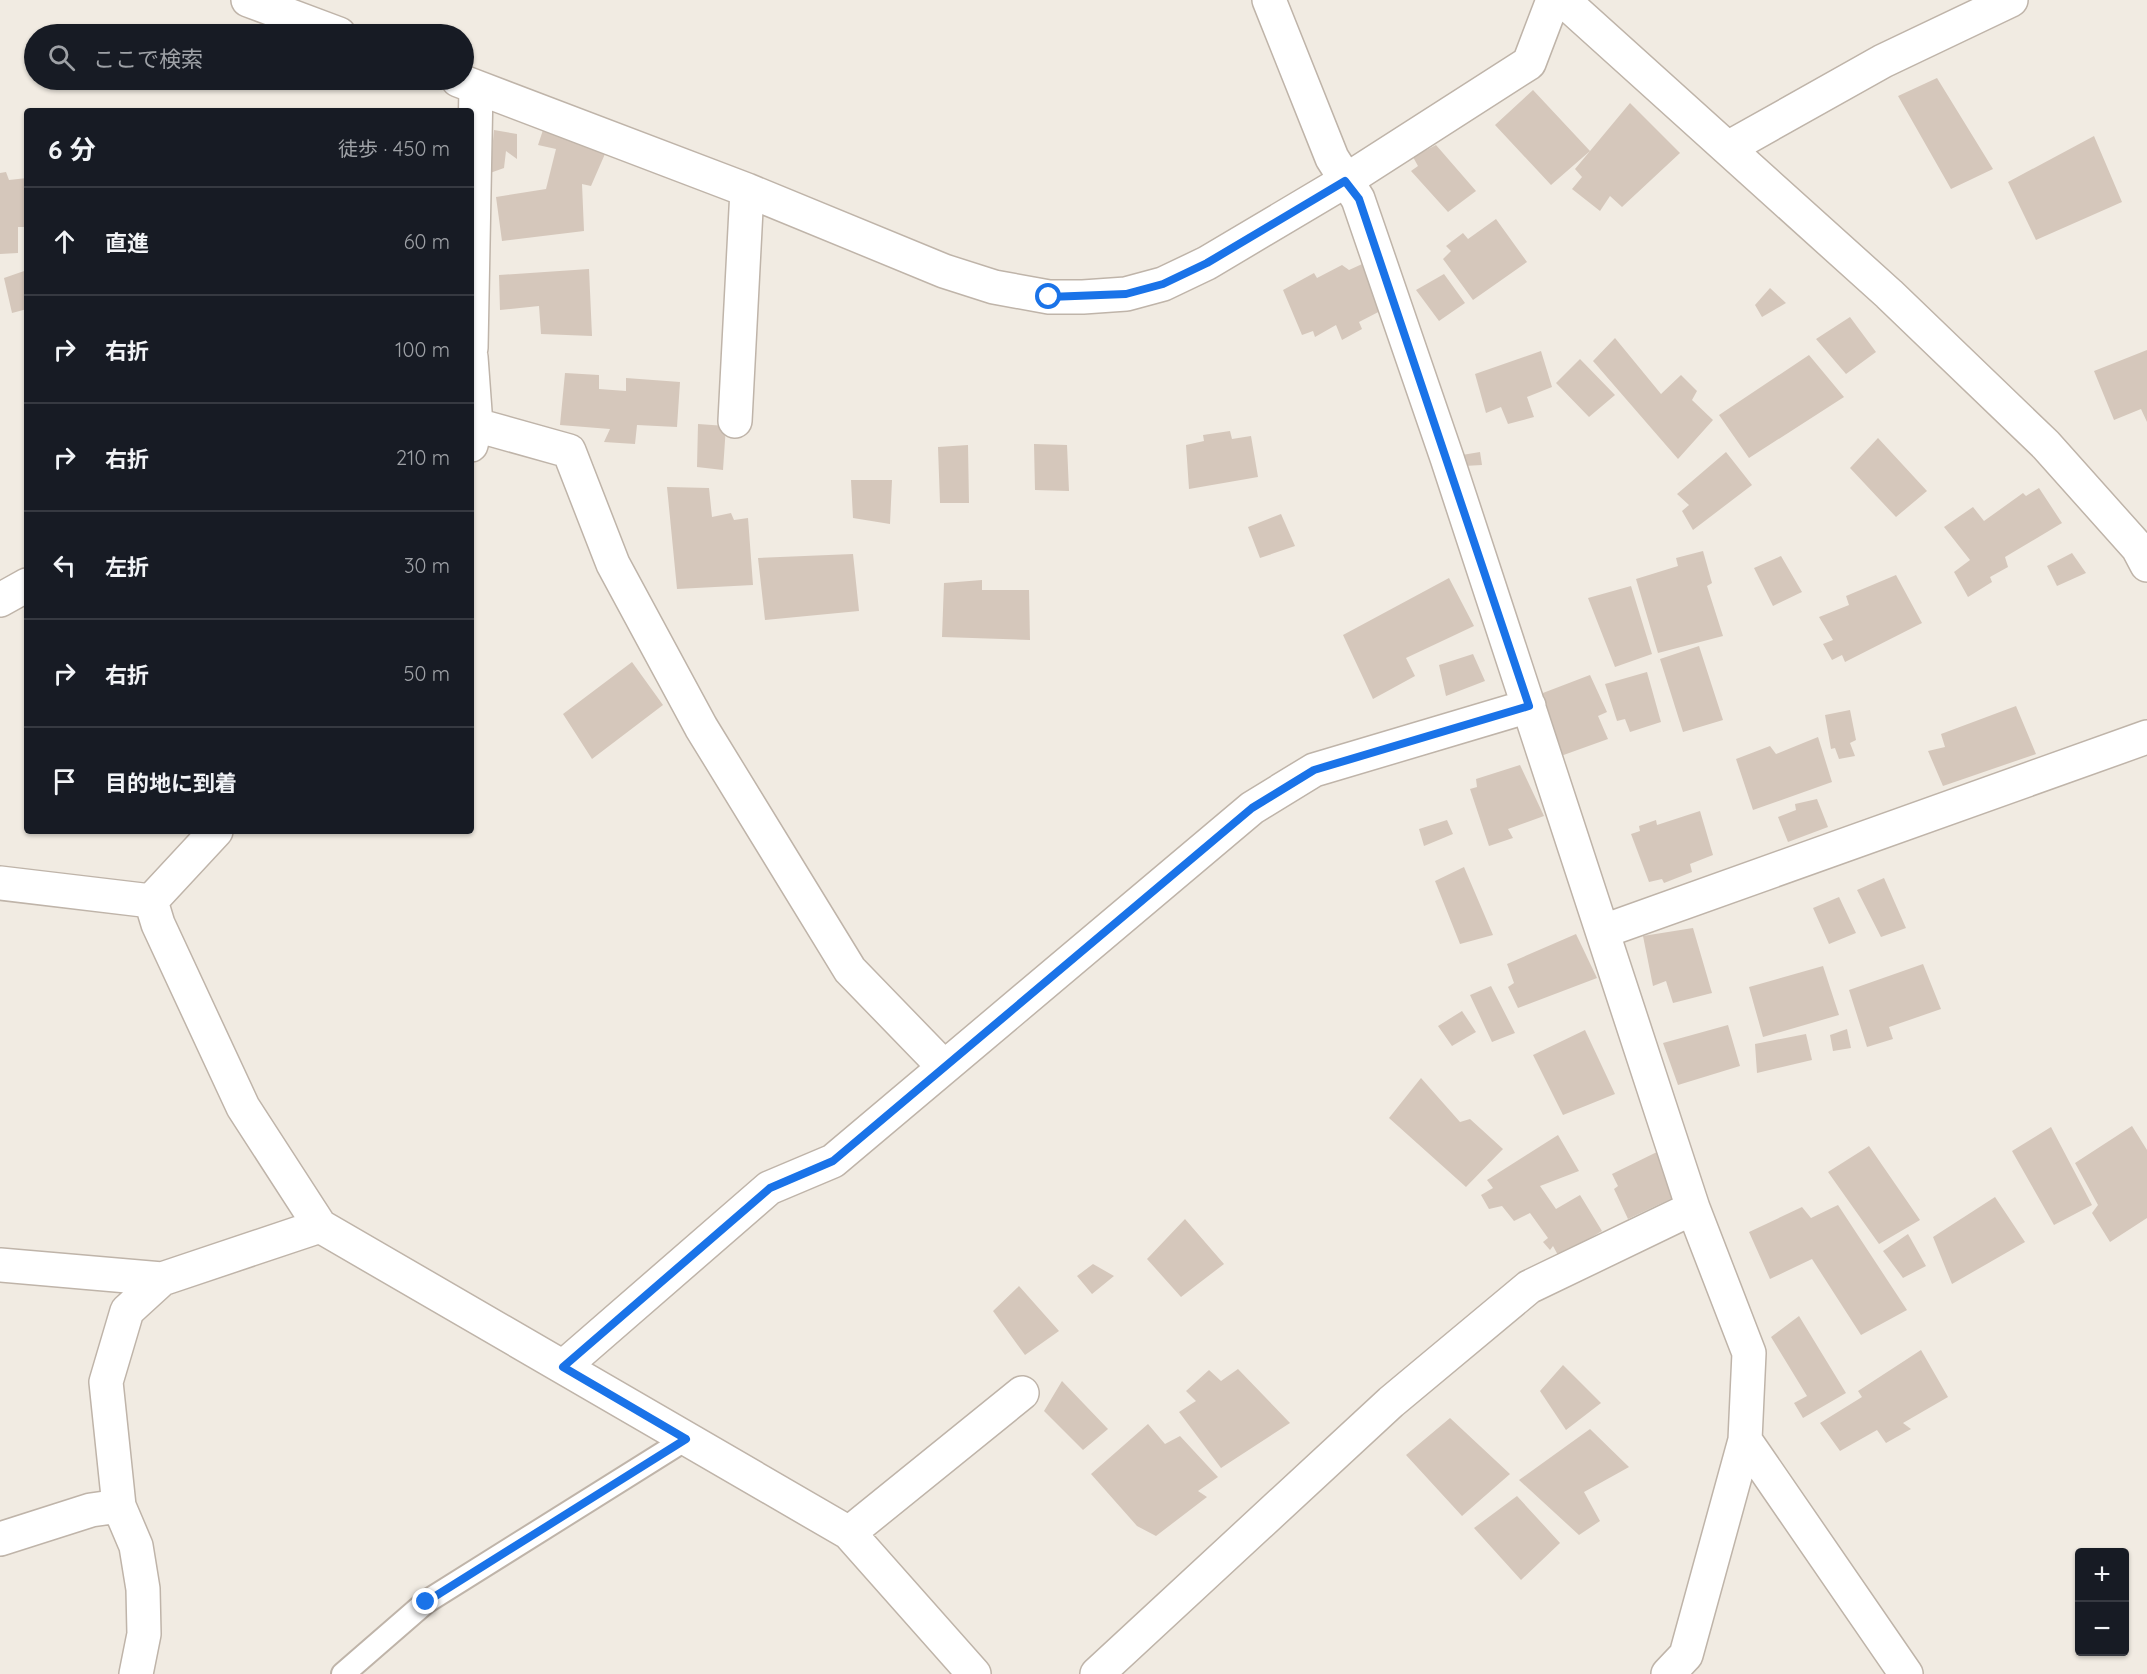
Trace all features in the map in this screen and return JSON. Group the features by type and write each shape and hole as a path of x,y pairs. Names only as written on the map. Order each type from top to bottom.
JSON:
{"street":[{"path":"248,0 312,24"},
{"path":"1269,0 1332,158 1359,199 1604,930 1694,1208 1749,1353 1745,1440 1686,1655 1668,1674"},
{"path":"474,86 747,190 944,271 994,287 1049,297 1126,294 1163,284 1207,263 1345,181 1528,63 1553,0"},
{"path":"1563,0 1889,294 2046,445 2138,548 2147,565"},
{"path":"1728,148 1883,61 2010,0"},
{"path":"467,90 467,108"},
{"path":"735,421 747,190"},
{"path":"474,435 569,451 613,564 701,727 850,970 944,1067"},
{"path":"0,600 24,587"},
{"path":"563,1367 770,1188 833,1161 1252,808 1314,770 1529,706"},
{"path":"1604,930 2147,737"},
{"path":"152,901 213,834"},
{"path":"0,884 152,901"},
{"path":"152,901 158,924 243,1107 320,1226 849,1533 974,1674"},
{"path":"1097,1674 1391,1402 1529,1287 1694,1208"},
{"path":"0,1265 162,1279 320,1226"},
{"path":"136,1674 144,1634 143,1589 136,1546 119,1506 106,1382 127,1311 162,1279"},
{"path":"849,1533 1022,1393"},
{"path":"1745,1440 1906,1674"},
{"path":"0,1539 91,1510 119,1506"}],"lane":[{"path":"343,1674 426,1602 686,1439"}],"building":[{"path":"1937,78 1993,169 1951,189 1898,96"},
{"path":"1533,90 1590,151 1551,185 1495,125"},
{"path":"1630,103 1680,153 1622,207 1610,196 1600,211 1572,189 1582,177 1575,169"},
{"path":"546,121 608,147 591,186 582,184 584,231 502,241 496,197 546,189 556,149 538,145"},
{"path":"494,130 517,134 517,159 506,151 504,168 490,173"},
{"path":"2094,136 2122,202 2036,240 2008,182"},
{"path":"1436,145 1476,191 1448,212 1411,171 1418,166 1413,157"},
{"path":"6,172 9,180 24,178 24,227 18,227 18,253 0,254 0,173"},
{"path":"1496,219 1527,262 1473,300 1443,259 1451,251 1446,246 1463,233 1468,239"},
{"path":"1371,260 1390,306 1359,322 1362,329 1342,340 1336,325 1315,337 1313,331 1302,335 1283,290 1314,273 1317,278 1342,265 1349,270"},
{"path":"589,269 592,336 541,334 539,306 500,310 499,275"},
{"path":"24,271 24,310 12,313 4,278"},
{"path":"1444,274 1465,303 1439,321 1416,290"},
{"path":"1770,288 1786,303 1762,317 1755,305"},
{"path":"1850,317 1876,352 1846,374 1816,339"},
{"path":"1615,338 1661,394 1681,375 1697,391 1692,400 1713,420 1678,459 1593,361"},
{"path":"2147,350 2147,422 2141,409 2114,420 2094,371"},
{"path":"1541,351 1552,387 1527,397 1534,417 1508,424 1501,407 1486,413 1475,374"},
{"path":"1809,355 1844,397 1749,458 1719,415"},
{"path":"1580,359 1615,395 1589,417 1556,383"},
{"path":"565,373 599,375 599,389 626,391 626,378 680,382 677,427 637,425 635,444 604,442 610,429 560,425"},
{"path":"698,424 726,426 723,470 697,467"},
{"path":"1230,431 1232,439 1251,436 1258,477 1189,489 1186,445 1204,441 1203,435"},
{"path":"1878,438 1927,491 1896,517 1850,468"},
{"path":"1034,444 1067,445 1069,491 1035,490"},
{"path":"968,445 969,503 940,503 938,447"},
{"path":"1480,452 1482,465 1464,466 1462,455"},
{"path":"1726,452 1752,485 1693,530 1682,511 1689,505 1677,494"},
{"path":"851,480 892,480 890,524 853,518"},
{"path":"667,487 709,488 712,517 731,513 734,520 748,518 753,585 677,589"},
{"path":"2039,488 2062,523 2005,557 2008,567 1990,577 1992,582 1968,597 1954,572 1970,560 1944,527 1973,507 1984,521 2023,493 2026,496"},
{"path":"1281,514 1295,546 1260,558 1248,527"},
{"path":"1703,551 1712,583 1707,586 1723,636 1658,653 1636,579 1678,566 1676,558"},
{"path":"2072,553 2086,573 2057,586 2047,566"},
{"path":"853,554 859,611 765,620 758,558"},
{"path":"1781,556 1802,592 1773,606 1754,568"},
{"path":"1896,575 1922,623 1845,662 1842,655 1832,660 1823,644 1833,640 1819,617 1849,605 1846,596"},
{"path":"1449,578 1474,626 1406,658 1415,676 1373,699 1343,635"},
{"path":"982,580 982,590 1029,590 1030,640 942,637 944,583"},
{"path":"1631,586 1652,654 1615,667 1588,598"},
{"path":"1699,646 1723,720 1683,732 1660,659"},
{"path":"1473,654 1485,681 1446,696 1439,665"},
{"path":"632,662 663,705 592,759 563,714"},
{"path":"1647,672 1661,722 1630,732 1625,719 1617,721 1605,684"},
{"path":"1590,675 1607,712 1598,716 1608,739 1558,757 1535,696"},
{"path":"2016,706 2036,754 1943,786 1928,751 1945,747 1941,734"},
{"path":"1850,710 1856,740 1850,743 1855,756 1839,759 1835,748 1831,749 1825,715"},
{"path":"1818,737 1832,782 1753,810 1736,759 1770,746 1776,754"},
{"path":"1520,765 1544,816 1508,829 1513,838 1489,846 1470,789 1477,787 1476,779"},
{"path":"1817,799 1828,827 1788,842 1778,817 1796,810 1795,804"},
{"path":"1700,811 1713,855 1690,864 1692,872 1664,883 1662,879 1649,882 1631,834 1640,831 1639,826 1656,820 1657,825"},
{"path":"1447,820 1453,834 1424,846 1419,829"},
{"path":"1464,867 1493,935 1460,944 1435,881"},
{"path":"1884,878 1906,928 1881,937 1857,890"},
{"path":"1839,897 1856,933 1829,944 1813,908"},
{"path":"1693,928 1712,993 1673,1003 1666,981 1653,986 1643,936"},
{"path":"1576,934 1597,978 1518,1008 1508,987 1514,983 1507,964"},
{"path":"1923,964 1941,1009 1889,1027 1893,1039 1867,1047 1849,990"},
{"path":"1823,966 1839,1015 1763,1037 1749,987"},
{"path":"1491,986 1515,1033 1492,1042 1470,995"},
{"path":"1462,1011 1476,1032 1452,1046 1438,1026"},
{"path":"1728,1025 1740,1066 1678,1085 1663,1043"},
{"path":"1847,1029 1851,1048 1833,1051 1830,1035"},
{"path":"1585,1030 1615,1094 1563,1115 1533,1055"},
{"path":"1806,1034 1812,1060 1757,1073 1755,1044"},
{"path":"1421,1078 1460,1122 1470,1119 1503,1149 1466,1187 1389,1118"},
{"path":"2132,1126 2147,1150 2147,1218 2110,1242 2092,1213 2098,1205 2075,1163"},
{"path":"2051,1127 2092,1205 2054,1225 2012,1151"},
{"path":"1558,1135 1579,1171 1540,1186 1556,1209 1580,1195 1602,1231 1559,1257 1553,1246 1550,1250 1543,1242 1548,1238 1530,1213 1514,1221 1502,1206 1489,1209 1481,1195 1493,1188 1487,1180"},
{"path":"1869,1146 1920,1220 1879,1244 1828,1172"},
{"path":"1659,1151 1681,1194 1628,1219 1614,1189 1618,1186 1612,1174"},
{"path":"1995,1197 2025,1242 1952,1284 1933,1237"},
{"path":"1838,1205 1907,1310 1861,1335 1812,1259 1770,1279 1749,1232 1802,1207 1811,1218"},
{"path":"1185,1219 1224,1264 1181,1297 1147,1259"},
{"path":"1908,1234 1926,1266 1903,1278 1883,1251"},
{"path":"1093,1264 1114,1276 1092,1294 1077,1276"},
{"path":"1019,1286 1059,1331 1025,1355 993,1311"},
{"path":"1799,1316 1846,1393 1803,1418 1794,1403 1807,1396 1771,1337"},
{"path":"1921,1350 1948,1397 1903,1423 1911,1429 1886,1443 1877,1430 1840,1451 1820,1423 1862,1397 1858,1391"},
{"path":"1563,1365 1601,1403 1566,1430 1540,1391"},
{"path":"1238,1369 1290,1423 1221,1468 1179,1412 1196,1401 1186,1391 1209,1370 1221,1381"},
{"path":"1062,1381 1108,1429 1083,1450 1044,1411"},
{"path":"1450,1418 1510,1474 1462,1516 1406,1455"},
{"path":"1148,1424 1165,1444 1180,1436 1218,1477 1198,1491 1207,1497 1156,1536 1137,1526 1091,1474"},
{"path":"1590,1429 1629,1467 1584,1492 1600,1521 1579,1535 1519,1480"},
{"path":"1517,1496 1560,1543 1521,1580 1474,1528"}],"route":[{"path":"426,1602 686,1439 563,1367 770,1188 833,1161 1252,808 1314,770 1529,706 1448,458 1359,199 1345,181 1207,263 1163,284 1126,294 1049,297"}]}
